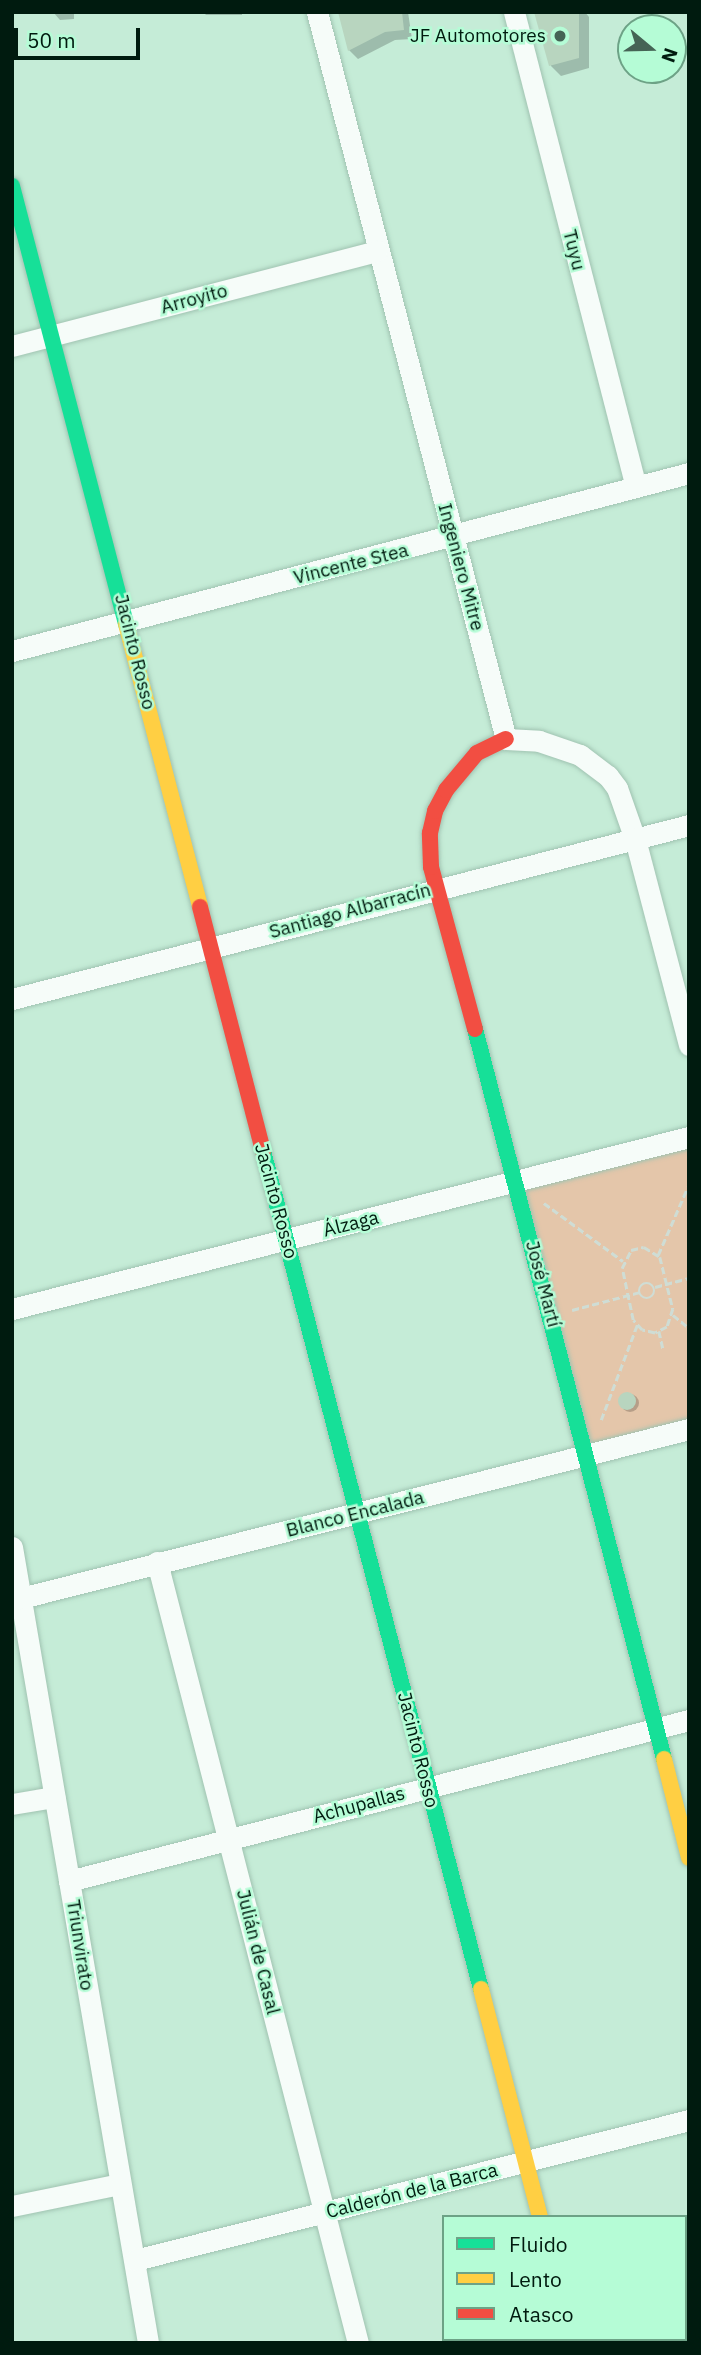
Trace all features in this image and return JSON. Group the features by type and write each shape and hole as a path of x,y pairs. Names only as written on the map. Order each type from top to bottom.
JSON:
{"street":[{"name":"Ingeniero Mitre","path":"317,12 506,739"},
{"name":"Tuyu","path":"514,12 636,488"},
{"name":"Jacinto Rosso","path":"12,186 128,621 210,949 539,2215"},
{"name":"Arroyito","path":"12,346 377,251"},
{"name":"Vincente Stea","path":"12,651 689,473"},
{"path":"506,739 524,738 560,746 593,763 617,788 635,839 689,1045"},
{"name":"José Martí","path":"506,739 477,753 446,790 435,811 428,851 435,888 551,1316 689,1857"},
{"name":"Santiago Albarracín","path":"12,999 435,888 689,825"},
{"name":"Álzaga","path":"12,1310 689,1137"},
{"name":"Blanco Encalada","path":"22,1598 689,1429"},
{"name":"Triunvirato","path":"12,1548 148,2343"},
{"name":"Julián de Casal","path":"157,1562 358,2343"},
{"name":"Achupallas","path":"69,1881 689,1720"},
{"path":"12,1804 54,1797"},
{"name":"Calderón de la Barca","path":"135,2260 689,2120"},
{"path":"12,2206 120,2184"}],"path":[{"path":"516,1183 623,1261 628,1295 637,1325 587,1455"},
{"path":"658,1255 689,1184"},
{"path":"623,1261 637,1247 650,1248 658,1255 667,1284 673,1315 667,1327 648,1332 637,1325"},
{"path":"551,1316 639,1292 646,1283 654,1287 689,1278"},
{"path":"639,1292 643,1298 649,1298 655,1294 654,1287"},
{"path":"673,1315 689,1328"},
{"path":"659,1331 663,1349"}],"shaded area":[{"path":"689,1137 689,1429 587,1455 516,1183"}],"building":[{"path":"338,12 402,12 404,30 385,32 348,51"},
{"name":"JF Automotores","path":"534,12 579,12 579,58 549,66"},
{"path":"623,1392 631,1392 636,1401 634,1408 623,1410 618,1405 618,1397"}],"traffic: fast":[{"path":"12,186 126,624"},
{"path":"475,1029 664,1759"},
{"path":"263,1151 481,1989"}],"traffic: slow":[{"path":"126,624 200,907"},
{"path":"664,1759 689,1858"},
{"path":"481,1989 539,2215"}],"traffic: jam":[{"path":"475,1029 431,867 430,833 435,811 446,790 477,753 506,739"},
{"path":"200,907 263,1151"}],"place":[{"name":"JF Automotores","path":"560,36"}]}
